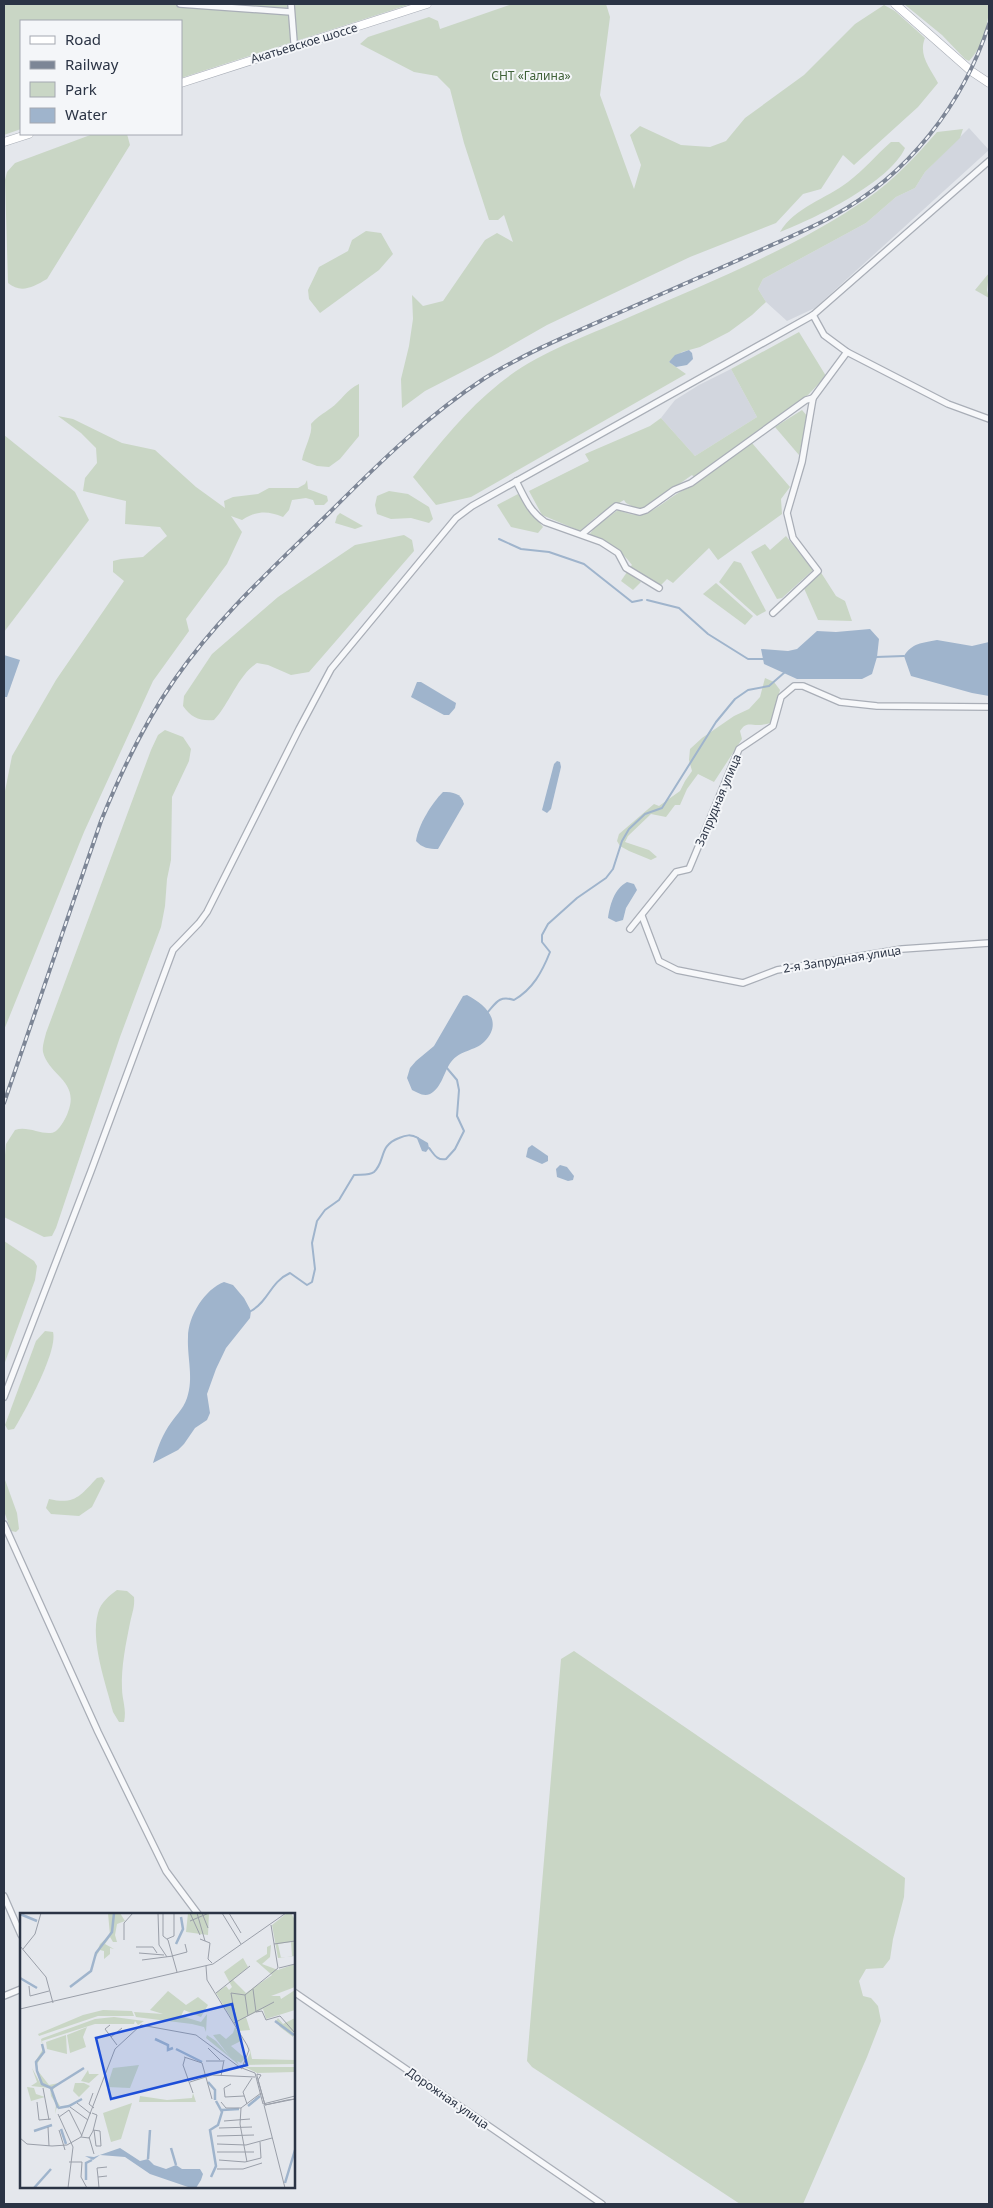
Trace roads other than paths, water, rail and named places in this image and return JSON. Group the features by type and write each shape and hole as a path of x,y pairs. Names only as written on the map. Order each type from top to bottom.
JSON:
{"main road":[{"name":"Акатьевское шоссе","path":"182,83 427,4"},
{"path":"895,4 971,71 989,83"},
{"path":"4,142 26,135"}],"street":[{"path":"180,4 291,12"},
{"path":"291,4 294,42"},
{"path":"4,1397 173,950 199,923 212,903 298,729 331,669 456,518 516,481 813,315 989,161"},
{"path":"813,315 824,335 847,352 948,404 989,419"},
{"path":"773,613 818,571 793,538 787,513 802,462 813,398 847,352"},
{"path":"582,534 616,506 640,512 646,510 674,490 691,483 806,400 813,398"},
{"path":"516,481 527,503 537,517 582,534 618,553 626,568 658,588"},
{"name":"Запрудная улица","path":"630,929 676,872 689,869 739,749 772,726 782,697 794,686 803,686 840,702 877,706 989,707"},
{"name":"2-я Запрудная улица","path":"642,916 659,961 677,970 743,983 777,970 902,949 989,942"},
{"path":"4,1524 98,1732 166,1871 197,1913"},
{"path":"4,1896 20,1933"},
{"path":"4,1996 20,1989"},
{"name":"Дорожная улица","path":"295,1993 602,2204"}],"water":[{"path":"689,350 692,353 693,359 687,365 676,367 669,362 675,355"},
{"path":"870,629 879,639 877,657 872,674 862,679 797,679 764,664 761,649 788,651 797,649 817,631 836,632"},
{"path":"937,640 972,646 989,642 989,696 911,676 904,656 910,648 918,644"},
{"path":"4,655 20,660 7,697 4,697"},
{"path":"417,682 421,682 456,703 455,708 449,715 444,715 411,697"},
{"path":"557,761 560,762 561,767 551,809 547,813 542,810 554,764"},
{"path":"443,792 456,794 461,797 464,804 438,849 426,848 416,841 417,835 426,815"},
{"path":"627,882 634,884 637,890 626,908 623,920 616,922 608,918 610,908 616,893"},
{"path":"467,995 486,1009 490,1015 492,1028 490,1035 480,1045 455,1058 440,1084 430,1094 420,1094 412,1090 407,1078 410,1068 434,1046 463,996"},
{"path":"416,1136 428,1143 429,1148 426,1152 422,1151"},
{"path":"532,1145 548,1156 548,1161 542,1164 526,1157 528,1148"},
{"path":"560,1165 567,1167 574,1176 573,1180 568,1181 557,1177 556,1169"},
{"path":"224,1282 233,1285 244,1298 251,1311 250,1318 226,1348 216,1369 207,1394 210,1413 207,1420 195,1428 178,1450 153,1463 163,1435 187,1398 190,1383 188,1337 194,1312 210,1291"}],"waterway":[{"path":"499,539 521,549 549,552 584,564 632,602 642,600"},
{"path":"647,600 679,608 708,634 748,659 764,659"},
{"path":"876,657 904,656"},
{"path":"487,1013 501,999 514,1000 532,985 550,952 542,942 542,935 548,924 577,898 606,878 613,869 622,841 629,829 645,814 662,808 716,722 735,699 748,690 769,686 785,672"},
{"path":"429,1148 438,1158 446,1159 455,1149 464,1131 457,1116 459,1090 457,1080 446,1067"},
{"path":"251,1311 262,1302 278,1281 290,1273 307,1285 312,1282 315,1269 312,1243 317,1221 325,1210 339,1200 354,1175 372,1173 378,1168 385,1149 392,1141 406,1136 418,1138"}],"railway":[{"path":"4,1103 101,821 117,784 143,730 175,679 229,612 386,458 424,424 485,378 561,339 811,227 860,199 885,180 908,159 948,110 978,54 989,24"}],"park label":[{"name":"СНТ «Галина»","path":"531,75"}]}
